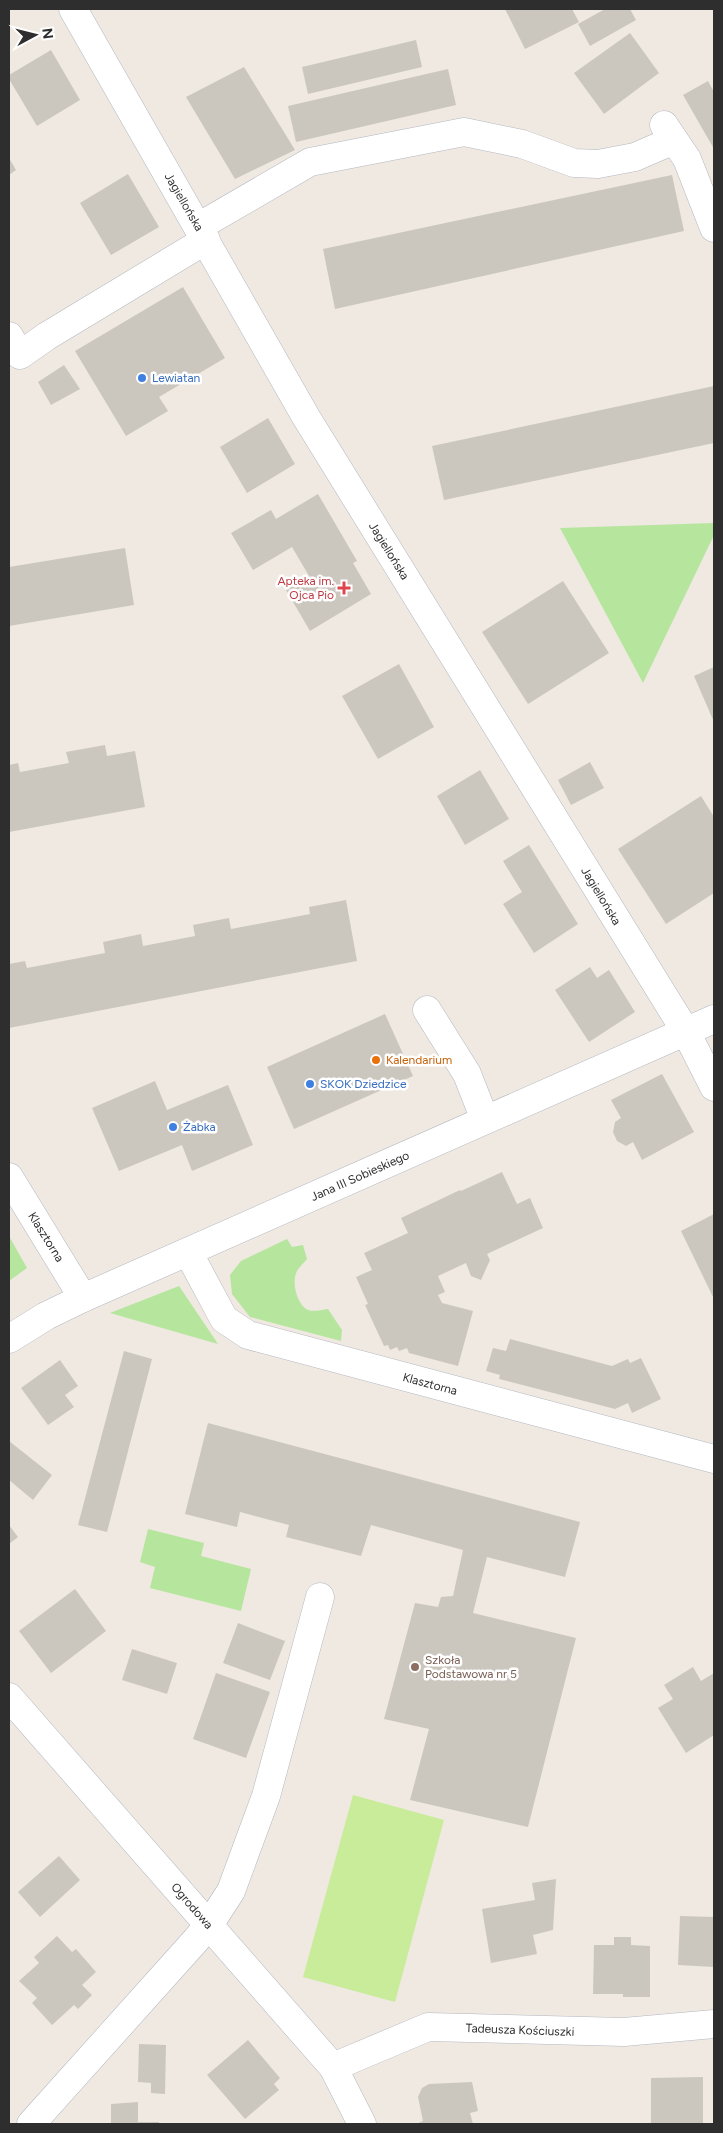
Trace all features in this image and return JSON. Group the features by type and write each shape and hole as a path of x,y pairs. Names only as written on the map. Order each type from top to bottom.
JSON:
{"street":[{"name":"Jagiellońska","path":"73,9 306,417 686,1032 714,1087"},
{"path":"9,336 20,355 310,162 464,132 522,144 574,163 598,164 635,157 669,132 687,159 714,228"},
{"path":"428,1010 467,1074 485,1120"},
{"name":"Jana III Sobieskiego","path":"9,1339 46,1316 83,1298 714,1019"},
{"name":"Klasztorna","path":"9,1177 83,1298"},
{"name":"Klasztorna","path":"188,1252 224,1319 248,1335 714,1459"},
{"path":"31,2124 209,1925 231,1891 266,1796 320,1597"},
{"name":"Ogrodowa","path":"9,1697 333,2067 362,2124"},
{"name":"Tadeusza Kościuszki","path":"333,2067 428,2027 624,2032 714,2024"}],"green space":[{"path":"714,523 714,535 643,683 560,528"},
{"path":"9,1236 27,1268 9,1281"},
{"path":"287,1239 292,1247 303,1245 307,1259 295,1276 298,1298 308,1310 328,1309 342,1330 341,1341 250,1317 232,1294 230,1275 241,1261"},
{"path":"179,1286 218,1344 110,1313"},
{"path":"148,1529 204,1543 201,1556 251,1569 241,1611 150,1588 155,1567 140,1562"},
{"path":"353,1795 444,1820 395,2002 303,1977"}],"building":[{"path":"505,9 572,9 579,22 525,49"},
{"path":"605,9 630,9 636,20 590,46 578,24"},
{"path":"630,33 659,73 604,114 574,73"},
{"path":"416,40 422,67 308,94 302,67"},
{"path":"51,50 80,100 37,126 9,79 9,75"},
{"path":"244,67 295,150 235,179 186,97"},
{"path":"448,69 456,105 296,142 288,106"},
{"path":"708,81 714,92 714,149 683,95"},
{"path":"9,158 16,170 9,175"},
{"path":"128,174 159,227 111,255 80,203"},
{"path":"672,175 684,231 335,309 323,249"},
{"name":"Lewiatan","path":"183,287 225,358 159,397 168,411 126,436 75,351"},
{"path":"64,365 80,389 51,405 38,382"},
{"path":"714,386 714,443 444,500 432,446"},
{"path":"268,418 295,464 247,493 220,447"},
{"path":"318,494 357,561 353,563 371,594 310,631 286,590 309,576 292,547 253,570 231,533 271,510 276,519"},
{"path":"125,548 134,605 9,626 9,567"},
{"path":"563,581 609,653 528,704 482,632"},
{"path":"399,664 434,727 378,759 342,696"},
{"path":"714,667 714,722 694,676"},
{"path":"105,745 107,756 135,751 145,807 9,832 9,765 18,763 20,772 69,763 66,752"},
{"path":"590,762 604,788 571,805 558,780"},
{"path":"480,770 509,819 465,845 437,796"},
{"path":"701,796 714,817 714,893 666,924 618,849"},
{"path":"529,845 578,924 534,953 503,904 522,892 503,861"},
{"path":"346,900 357,961 9,1028 9,964 25,961 27,968 105,953 103,942 141,934 143,946 195,936 193,925 229,918 231,929 310,914 309,907"},
{"path":"590,967 597,978 609,970 635,1012 589,1042 555,990"},
{"path":"385,1014 413,1076 294,1129 267,1067"},
{"path":"662,1074 694,1132 642,1160 633,1142 626,1146 617,1141 613,1132 615,1122 621,1118 611,1100"},
{"name":"Żabka","path":"155,1081 167,1110 228,1085 253,1145 192,1171 182,1145 119,1171 92,1108"},
{"path":"502,1172 517,1204 530,1198 543,1228 487,1254 490,1260 481,1280 471,1276 466,1263 438,1276 445,1292 438,1295 442,1303 473,1311 458,1366 409,1353 407,1348 399,1351 397,1347 390,1350 388,1345 384,1346 365,1305 368,1304 356,1277 372,1270 364,1253 408,1233 401,1218"},
{"path":"714,1214 714,1299 681,1231"},
{"path":"510,1339 612,1366 628,1359 630,1363 641,1358 661,1399 632,1413 628,1403 615,1409 499,1379 500,1375 486,1371 493,1348 506,1351"},
{"path":"124,1351 152,1359 107,1532 78,1525"},
{"path":"60,1360 78,1386 65,1395 74,1407 48,1425 21,1388"},
{"path":"208,1423 580,1522 565,1577 487,1557 473,1613 576,1638 528,1827 410,1800 429,1729 384,1719 415,1603 438,1607 441,1597 453,1596 463,1550 371,1525 361,1556 286,1537 289,1525 240,1512 237,1527 185,1514"},
{"path":"9,1441 52,1475 33,1500 9,1480"},
{"path":"9,1525 18,1537 9,1544"},
{"path":"75,1589 106,1631 51,1673 19,1631"},
{"path":"238,1623 285,1641 270,1680 223,1663"},
{"path":"132,1649 177,1663 167,1694 122,1680"},
{"path":"693,1667 701,1681 714,1673 714,1735 686,1753 658,1708 673,1699 664,1685"},
{"path":"216,1673 270,1692 246,1758 193,1739"},
{"path":"59,1856 80,1880 40,1917 18,1892"},
{"path":"556,1879 553,1930 533,1935 537,1954 491,1963 482,1909 535,1900 532,1883"},
{"path":"680,1916 714,1917 714,1967 678,1965"},
{"path":"57,1936 72,1952 76,1949 96,1972 82,1985 92,1995 78,2009 74,2005 52,2025 32,2003 37,1998 19,1981 39,1963 34,1957"},
{"path":"614,1937 631,1937 631,1945 650,1946 650,1997 623,1997 623,1994 593,1994 594,1945 614,1945"},
{"path":"248,2040 280,2078 274,2084 279,2090 245,2119 207,2075"},
{"path":"139,2044 166,2045 165,2094 151,2093 151,2083 138,2082"},
{"path":"703,2077 703,2124 651,2124 651,2078"},
{"path":"472,2082 478,2111 470,2113 473,2124 416,2124 423,2121 418,2097 422,2088 429,2084"},
{"path":"138,2102 138,2122 159,2122 159,2124 111,2124 111,2104"}],"place":[{"name":"Lewiatan","path":"142,378"},
{"name":"Apteka im. Ojca Pio","path":"344,588"},
{"name":"Kalendarium","path":"376,1060"},
{"name":"SKOK Dziedzice","path":"310,1084"},
{"name":"Żabka","path":"173,1127"},
{"name":"Szkoła Podstawowa nr 5","path":"415,1667"}]}
